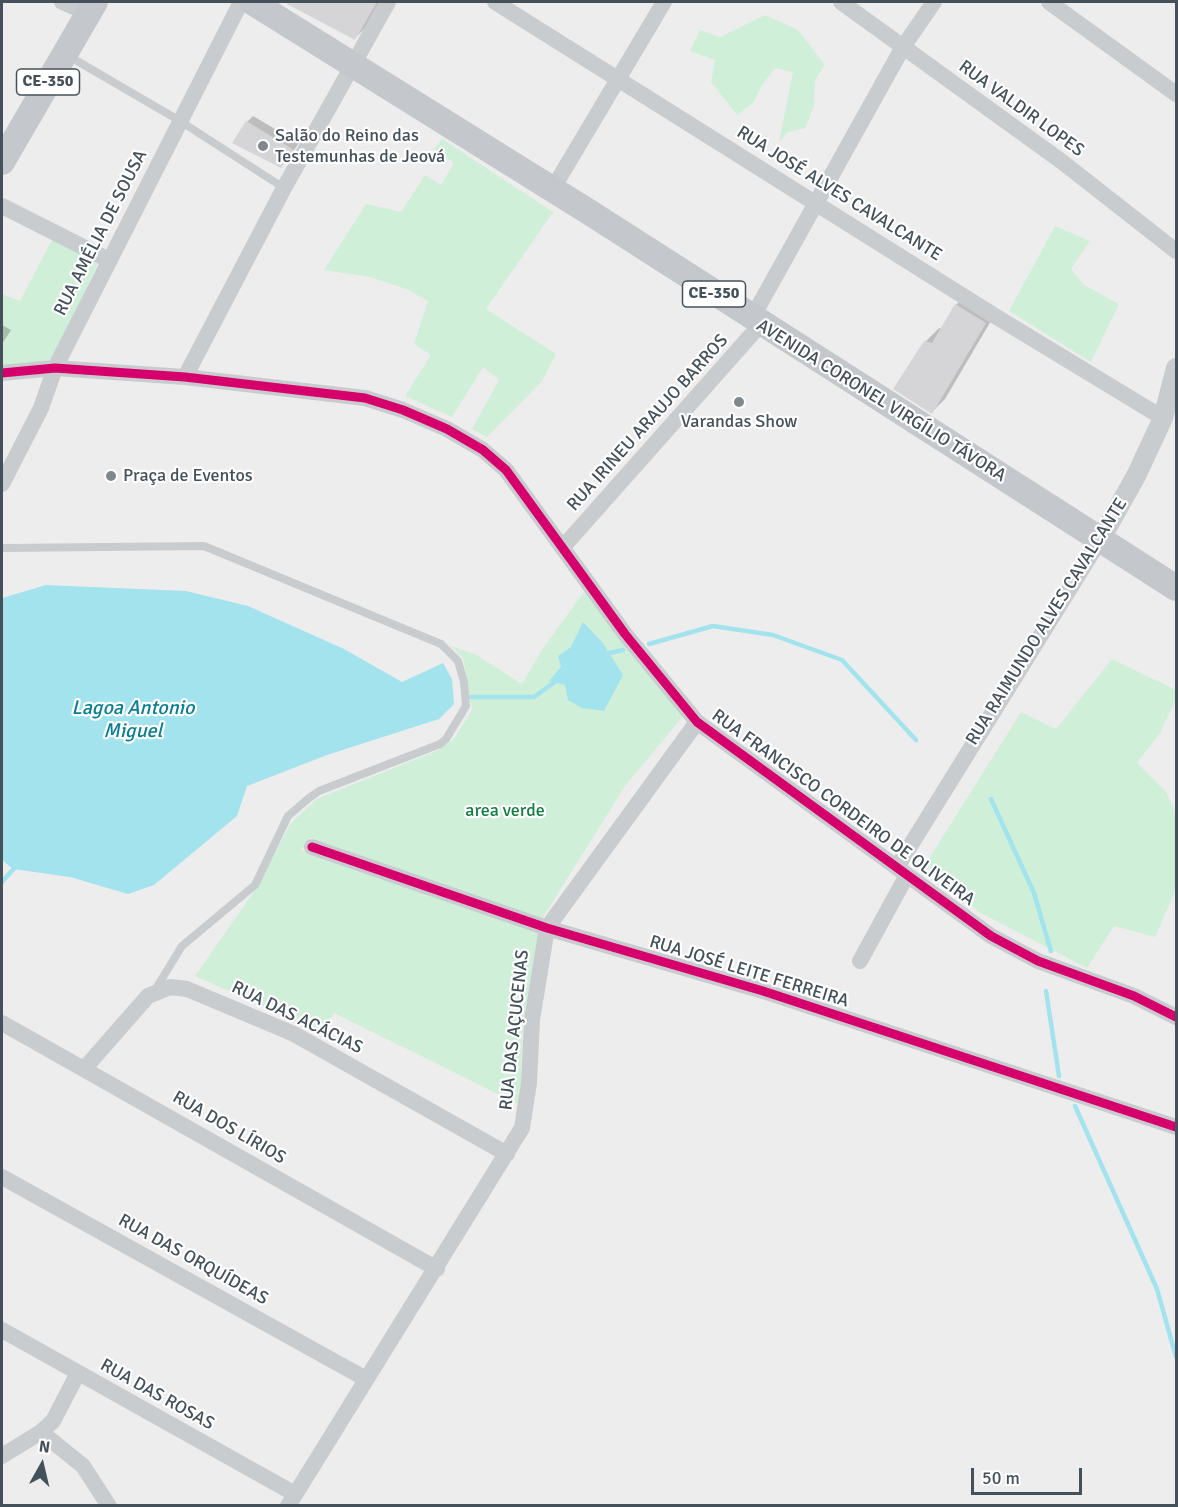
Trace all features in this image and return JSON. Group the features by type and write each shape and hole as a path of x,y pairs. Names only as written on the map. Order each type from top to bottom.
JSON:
{"main road":[{"name":"AVENIDA CORONEL VIRGÍLIO TÁVORA","path":"252,2 552,190 1176,588"},
{"name":"CE-350","path":"2,162 91,7"}],"street":[{"path":"62,2 91,7"},
{"name":"RUA AMÉLIA DE SOUSA","path":"2,483 41,408 55,368 241,2"},
{"path":"185,377 351,64 388,2"},
{"name":"RUA JOSÉ ALVES CAVALCANTE","path":"495,2 1163,418"},
{"path":"552,190 664,2"},
{"name":"RUA VALDIR LOPES","path":"841,2 1061,161 1176,251"},
{"name":"RUA IRINEU ARAUJO BARROS","path":"564,547 756,321 903,47 934,2"},
{"path":"1048,2 1176,94"},
{"path":"2,206 109,260"},
{"name":"RUA FRANCISCO CORDEIRO DE OLIVEIRA","path":"2,373 55,368 185,377 366,398 436,424 483,450 506,470 625,633 698,722 991,936 1056,969 1134,996 1176,1017"},
{"name":"RUA RAIMUNDO ALVES CAVALCANTE","path":"860,961 902,871 1136,476 1163,418 1176,368"},
{"name":"RUA DAS AÇUCENAS","path":"291,1500 437,1269 522,1128 526,1115 532,1020 547,928 698,722"},
{"name":"RUA JOSÉ LEITE FERREIRA","path":"312,847 547,928 763,991 1176,1128"},
{"name":"RUA DAS ACÁCIAS","path":"155,991 170,987 188,989 294,1034 507,1154"},
{"path":"84,1069 155,991"},
{"name":"RUA DOS LÍRIOS","path":"2,1023 437,1269"},
{"name":"RUA DAS ORQUÍDEAS","path":"2,1177 366,1379"},
{"name":"RUA DAS ROSAS","path":"2,1330 291,1500"},
{"path":"2,1456 41,1432 53,1421 78,1373"},
{"path":"41,1432 83,1466 109,1506"}],"lane":[{"path":"64,53 180,121 284,188"},
{"path":"2,548 204,546 441,644 458,661 464,682 466,706 447,739 440,744 319,791 288,816 255,885 182,946 155,991"}],"green space":[{"path":"765,15 798,30 825,65 815,80 814,106 805,128 788,132 779,142 793,72 775,68 762,85 753,103 737,115 711,82 715,60 690,51 700,30 720,37"},
{"path":"442,139 553,212 486,309 556,354 542,381 487,437 472,429 499,380 483,367 452,417 405,396 431,355 414,344 428,301 406,289 370,277 324,270 366,204 401,212 425,175 441,185 454,163 434,149"},
{"path":"1055,226 1090,241 1071,269 1084,285 1119,304 1091,362 1009,311"},
{"path":"54,236 99,261 53,360 2,367 2,294 20,301"},
{"name":"area verde","path":"584,592 684,715 625,786 542,919 310,838 301,850 539,933 523,1024 520,1105 334,1013 323,1033 195,976 253,893 291,823 317,799 434,752 454,739 472,710 463,658 451,646 475,654 522,684 543,648"},
{"path":"1112,659 1176,690 1176,699 1160,733 1137,763 1166,792 1176,813 1176,889 1155,937 1114,926 1087,968 979,912 925,865 1021,712 1056,729"}],"water":[{"name":"Lagoa Antonio Miguel","path":"46,585 186,591 248,606 344,649 402,682 443,663 452,679 454,704 439,719 327,755 247,786 237,816 154,885 128,894 70,877 13,869 2,860 2,598"},
{"path":"583,622 602,642 623,675 604,711 582,708 568,700 565,685 549,681 561,667 558,656 571,647"}],"building":[{"path":"288,2 377,2 355,40 287,4"},
{"name":"Salão do Reino das Testemunhas de Jeová","path":"246,121 294,150 281,168 232,143"},
{"path":"955,304 986,323 932,414 893,389 924,341 932,343"}],"waterway":[{"path":"649,644 713,626 773,635 842,660 916,740"},
{"path":"605,654 623,650"},
{"path":"471,697 534,697 559,679"},
{"path":"991,799 1034,893 1051,951"},
{"path":"2,882 16,866"},
{"path":"1046,991 1059,1076"},
{"path":"1075,1106 1157,1289 1176,1357"}],"cycle path":[{"path":"2,373 55,368 185,377 365,398 403,410 447,429 483,450 506,470 625,634 697,722 991,936 1038,961 1134,996 1176,1017"},
{"path":"312,847 547,928 763,991 1176,1127"}],"place":[{"name":"Salão do Reino das Testemunhas de Jeová","path":"263,146"},
{"name":"Varandas Show","path":"739,402"},
{"name":"Praça de Eventos","path":"111,476"}]}
